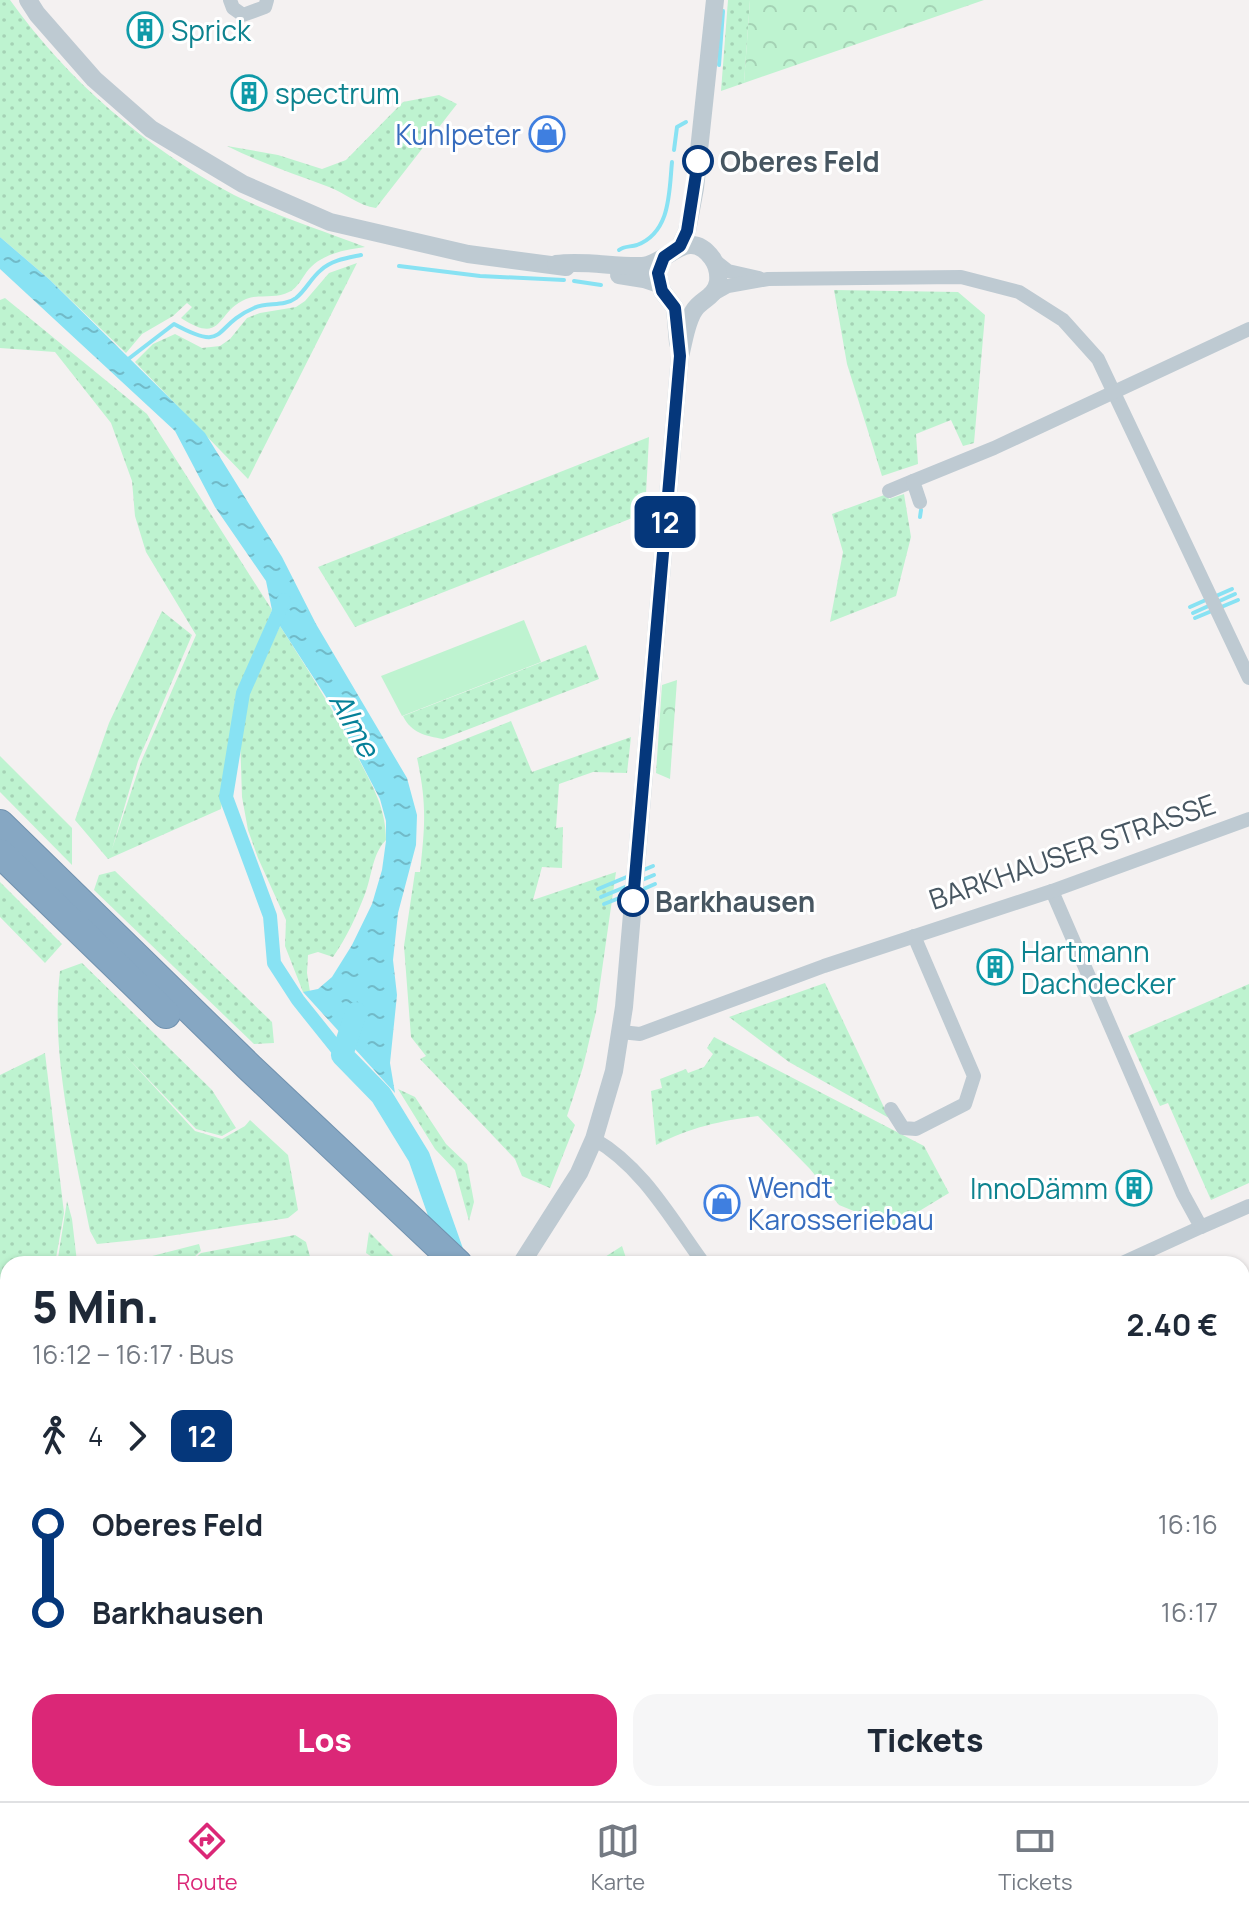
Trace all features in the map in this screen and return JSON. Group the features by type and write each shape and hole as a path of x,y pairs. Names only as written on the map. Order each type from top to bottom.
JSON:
{"highway":[{"path":"0,824 241,1073 425,1256"},
{"path":"0,853 93,945 449,1256"}],"street":[{"path":"28,0 94,79 151,129 243,184 330,222 468,254 556,264 644,279 687,306 707,299 718,273 698,231 695,188"},
{"path":"230,0 233,8 243,15 265,7 267,0"},
{"path":"527,1256 579,1173 594,1139 614,1071 621,1032 680,356 675,308 664,292 659,269 687,231 695,188 715,0"},
{"path":"556,264 645,266 653,265 672,252 708,255 728,271 768,279"},
{"path":"680,356 693,311 728,286 768,279 961,277 1019,292 1063,320 1098,359 1249,678"},
{"path":"889,491 994,448 1249,329"},
{"path":"913,481 920,502"},
{"name":"BARKHAUSER STRASSE","path":"621,1032 640,1034 824,966 1052,891 1249,819"},
{"path":"1052,891 1183,1194 1201,1227"},
{"name":"BARKHAUSER STRASSE","path":"891,1109 903,1128 916,1129 965,1104 974,1076 914,936"},
{"path":"594,1139 638,1172 698,1256"},
{"path":"1138,1256 1249,1206"}],"green space":[{"path":"0,0 10,0 83,85 170,156 250,203 365,247 321,259 289,292 246,299 212,328 195,326 181,318 192,307 187,303 173,316 142,334 126,353 0,237"},
{"path":"728,0 750,0 744,83 721,91"},
{"path":"750,0 984,0 744,83"},
{"path":"439,95 457,104 376,208 227,146 278,155 322,169 346,160 403,102"},
{"path":"357,263 248,479 135,362 153,344 175,334 202,348 220,346 247,318 296,307 329,273"},
{"path":"834,290 958,292 985,315 974,443 963,446 951,420 916,434 918,464 882,476 847,364"},
{"path":"5,298 147,414 272,610 235,699 221,809 108,859 75,820 109,723 162,611 192,635 138,761 112,849 141,762 196,635 146,552 135,516 132,481 111,423 55,352 0,348 0,300"},
{"path":"649,437 645,513 355,627 318,567"},
{"path":"887,494 889,499 904,494 911,537 896,596 830,622 843,552 832,514"},
{"path":"524,620 541,662 402,716 381,676"},
{"path":"280,626 329,705 367,775 380,806 386,840 378,852 355,919 333,957 318,952 308,955 310,992 303,992 285,946 286,920 258,858 248,830 242,797 240,735 248,695"},
{"path":"586,645 599,679 443,739 415,730 403,716"},
{"path":"677,680 670,779 656,773 662,685"},
{"path":"511,721 532,772 631,737 627,773 593,772 559,784 556,828 563,827 562,868 542,867 533,900 616,872 596,1012 567,1116 575,1125 550,1188 522,1176 515,1159 420,1059 426,1056 411,1037 404,946 415,872 420,872 423,841 424,802 417,758"},
{"path":"0,756 72,828 72,865 0,792"},
{"path":"115,871 272,1022 274,1043 254,1044 94,890 99,875"},
{"path":"0,882 62,944 45,963 0,917"},
{"path":"82,963 212,1090 236,1128 222,1136 196,1129 125,1055 195,1131 222,1139 250,1120 288,1155 298,1210 288,1218 97,1244 90,1231 71,1135 58,1035 60,971"},
{"path":"825,983 889,1118 789,1062 729,1017"},
{"path":"1249,984 1249,1183 1211,1200 1168,1103 1160,1106 1128,1036"},
{"path":"714,1037 924,1146 949,1193 893,1227 839,1205 810,1169 758,1116 706,1126 656,1145 651,1091 662,1088 660,1079 686,1069 688,1073 704,1067 713,1054 707,1048"},
{"path":"45,1053 64,1213 56,1256 0,1256 0,1075"},
{"path":"398,1089 415,1097 446,1144 467,1164 474,1202 469,1221 455,1170 435,1149"},
{"path":"67,1201 76,1256 58,1256"},
{"path":"369,1232 393,1256 371,1256 366,1253"},
{"path":"295,1235 306,1242 310,1256 197,1256"},
{"path":"199,1244 201,1251 195,1256 152,1256"},
{"path":"622,1246 625,1256 606,1256"}],"water":[{"path":"0,237 50,280 205,433 282,557 316,624 407,778 417,815 416,845 398,913 393,960 397,995 390,1063 395,1093 303,992 318,989 332,977 372,904 386,841 386,821 380,799 330,703 280,626 272,610 266,581 215,507 175,431 0,269"}],"waterway":[{"path":"719,65 723,11"},
{"path":"674,150 677,127 686,122"},
{"path":"619,250 637,245 656,231 669,198 672,162"},
{"path":"127,360 174,324 191,333 212,337 254,308 286,303 296,298 317,273 330,264 361,255"},
{"path":"399,266 480,276 564,280"},
{"path":"574,281 601,285"},
{"path":"920,517 921,510"},
{"path":"1216,596 1232,589"},
{"path":"1193,613 1235,594"},
{"path":"1190,607 1208,599"},
{"path":"284,600 243,693 226,797 270,916 274,963 298,1000 342,1055"},
{"path":"1195,618 1238,600"},
{"path":"641,871 653,866"},
{"path":"642,880 654,875"},
{"path":"598,889 629,876"},
{"path":"639,891 655,884"},
{"path":"601,897 630,885"},
{"path":"604,904 627,895"},
{"name":"Alme","path":"356,1013 342,1055 381,1095 419,1157 454,1256"}],"bus line":[{"name":"12","path":"633,901 680,356 675,308 662,291 658,273 664,257 680,246 687,231 698,161"}],"place":[{"name":"Sprick","path":"145,30"},
{"name":"spectrum","path":"249,93"},
{"name":"Kuhlpeter","path":"547,134"},
{"name":"Oberes Feld","path":"698,161"},
{"name":"Barkhausen","path":"633,901"},
{"name":"Hartmann Dachdecker","path":"995,967"},
{"name":"InnoDämm","path":"1134,1188"},
{"name":"Wendt Karosseriebau","path":"722,1203"}]}
